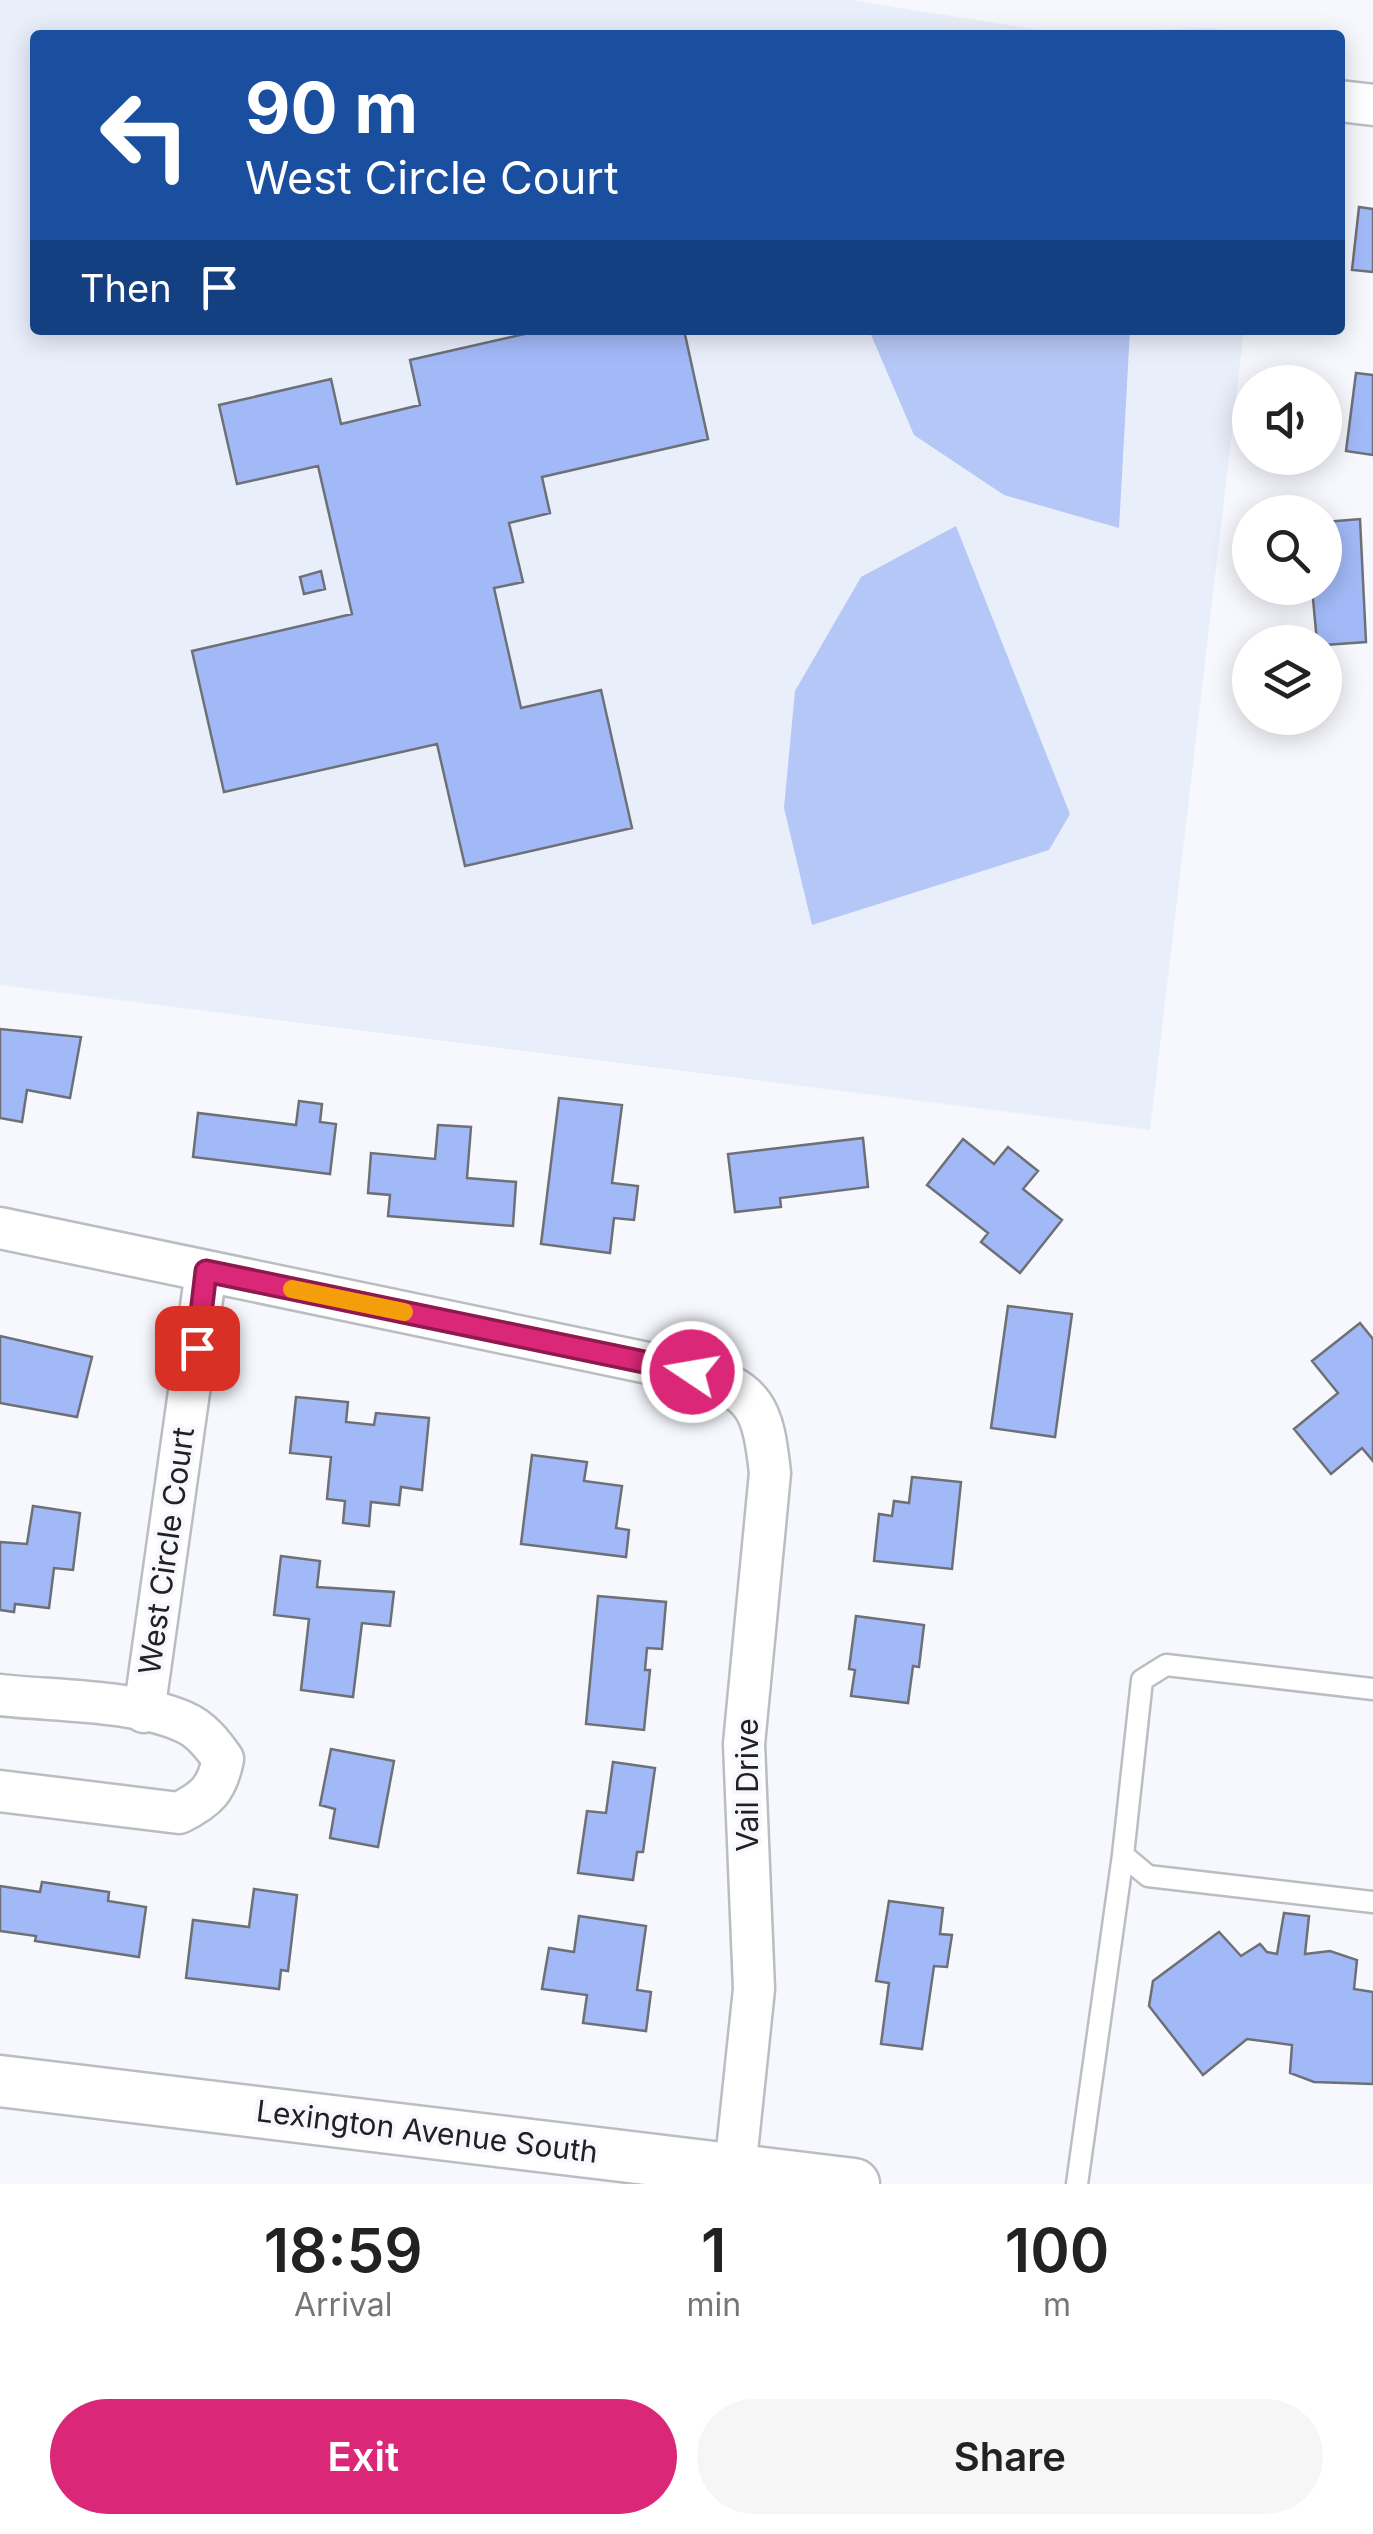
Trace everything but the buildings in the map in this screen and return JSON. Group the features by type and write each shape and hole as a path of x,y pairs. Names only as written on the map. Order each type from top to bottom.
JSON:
{"street":[{"path":"1345,102 1373,105"},
{"path":"0,1228 206,1271"},
{"name":"Vail Drive","path":"206,1271 692,1372 724,1380 756,1403 766,1432 770,1473 744,1744 754,1989 735,2170"},
{"name":"West Circle Court","path":"144,1712 206,1271"},
{"name":"West Circle Court","path":"0,1695 144,1712 185,1722 210,1740 223,1759 218,1784 204,1801 179,1813 0,1791"},
{"name":"Lexington Avenue South","path":"0,2081 854,2184"}],"lane":[{"path":"1077,2184 1123,1854 1142,1680 1166,1665 1373,1689"},
{"path":"1123,1854 1148,1876 1373,1902"}],"shaded area":[{"path":"0,0 851,0 1039,30 30,30 30,335 1243,335 1240,365 1232,365 1232,432 1150,1130 0,985"},
{"path":"1211,28 1223,30 1132,30"},
{"path":"871,335 1130,335 1119,528 1004,495 914,435"},
{"path":"956,526 1070,814 1049,850 812,925 784,808 795,691 861,577"}],"slow traffic":[{"path":"292,1289 404,1312"}],"route":[{"path":"197,1348 206,1271 692,1372"}]}
